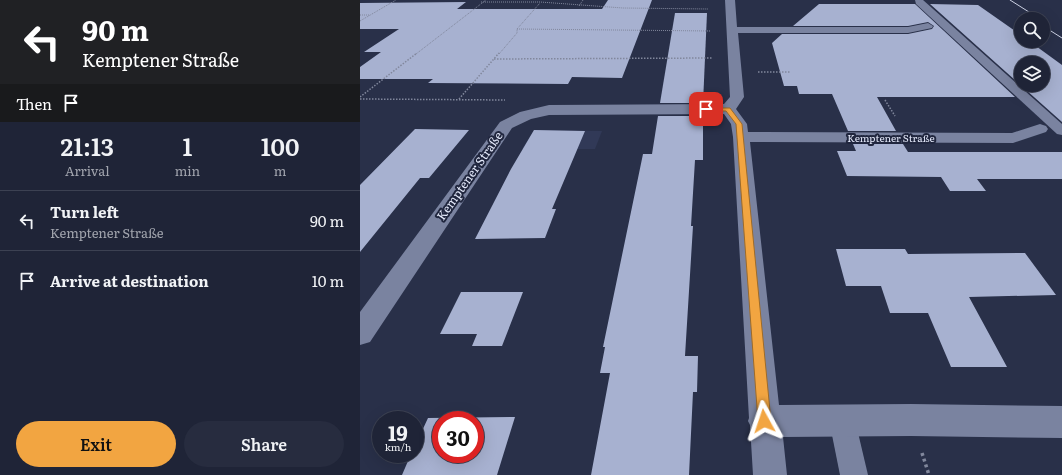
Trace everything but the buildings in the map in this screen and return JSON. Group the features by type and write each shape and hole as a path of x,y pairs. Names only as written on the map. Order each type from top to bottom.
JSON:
{"street":[{"path":"730,4 737,97 728,109 739,124 741,137 764,421 770,475"},
{"path":"732,31 908,30 928,26"},
{"name":"Kemptener Straße","path":"360,333 506,125 526,116 549,110 728,109"},
{"name":"Kemptener Straße","path":"741,137 1013,138 1040,128"},
{"path":"764,421 842,420 1062,422"}],"lane":[{"path":"919,0 919,2 1061,130"},
{"path":"928,26 946,26"},
{"path":"1040,128 1061,130"},
{"path":"842,420 854,475"}],"path":[{"path":"360,21 396,0"},
{"path":"360,97 481,2 486,0"},
{"path":"579,6 583,0"},
{"path":"481,2 540,2 623,8 730,4"},
{"path":"458,100 517,33 517,29 540,2"},
{"path":"360,15 370,15"},
{"path":"517,29 732,31"},
{"path":"494,59 735,59"},
{"path":"736,72 791,72"}],"shaded area":[{"path":"534,130 602,131 595,149 522,149"}],"tram line":[{"path":"1010,0 1029,12"},
{"path":"1050,30 1062,38"}],"route":[{"path":"706,109 728,109 739,124 764,421"}]}
